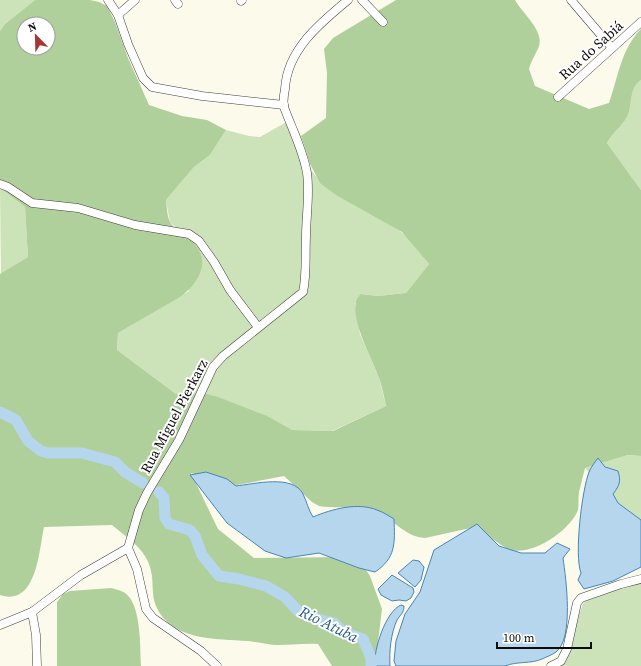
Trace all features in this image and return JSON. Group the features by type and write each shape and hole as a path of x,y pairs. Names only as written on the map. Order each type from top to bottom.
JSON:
{"street":[{"path":"108,0 118,15 128,44 143,78 152,87 202,96 284,105"},
{"path":"118,15 135,0"},
{"name":"Rua Miguel Pierkarz","path":"128,548 139,510 179,440 213,367 223,356 303,292 306,277 305,248 308,192 307,173 293,126 284,105 285,74 298,50 316,29 348,0"},
{"path":"362,0 383,22"},
{"path":"571,0 612,48"},
{"name":"Rua do Sabiá","path":"558,97 641,22"},
{"path":"0,184 8,187 32,203 78,208 135,225 189,234 198,241 214,262 230,290 258,327"},
{"path":"0,625 11,622 32,612 81,576 128,548 137,569 146,609 153,618 201,651 216,666"},
{"path":"551,666 560,661 567,649 577,603 581,598 602,590 641,579"},
{"path":"32,612 36,634 36,666"}],"green space":[{"path":"0,0 35,0 5,24 0,31"},
{"path":"35,0 90,0 99,2 107,6 115,22 128,58 149,105 182,116 207,120 226,130 210,155 194,167 166,200 170,222 195,245 200,252 202,266 200,274 191,287 180,297 118,333 117,350 176,394 206,394 218,397 267,416 292,430 333,431 386,406 379,378 357,322 355,310 356,301 361,294 378,296 406,293 429,264 402,232 336,195 320,183 310,164 301,136 326,118 327,73 324,49 333,38 396,0 515,0 532,22 540,40 529,69 535,86 589,109 609,103 624,55 634,37 641,29 641,80 637,83 633,91 627,117 607,143 641,190 641,456 628,455 585,468 579,492 578,510 574,518 558,534 548,541 527,550 517,551 504,547 475,527 425,538 418,537 404,531 386,517 373,510 319,506 312,502 284,476 232,486 191,473 218,529 254,558 344,557 362,564 370,576 382,609 375,666 332,666 318,644 274,645 248,641 223,640 196,636 172,626 163,617 156,606 153,595 150,567 143,553 132,541 112,525 44,527 38,562 29,585 22,593 12,596 0,595 0,274 28,257 25,207 0,188 0,31 5,24"},
{"path":"641,80 641,190 607,143 627,117 633,91 637,83"},
{"path":"290,120 299,132 308,162 315,175 324,184 345,199 390,224 405,235 429,264 406,293 378,296 362,294 355,304 360,334 379,378 386,406 332,431 292,430 198,395 176,394 117,350 118,333 189,291 181,233 170,222 166,200 194,167 210,155 226,130 249,136 260,137"},
{"path":"0,188 25,207 28,257 1,274"},
{"path":"628,455 641,456 641,529 585,468"},
{"path":"641,578 641,666 551,666 564,653 583,604 589,597"},
{"path":"111,588 124,592 134,605 138,622 141,666 57,666 57,602 63,594 70,591"}],"water":[{"path":"598,458 605,467 618,471 619,483 613,494 618,503 641,520 641,567 613,581 584,589 578,580 581,573 578,552 580,522 586,481 590,470"},
{"path":"206,472 227,479 236,486 262,482 282,482 291,484 298,488 303,494 313,517 328,511 353,507 370,508 381,512 394,519 394,543 391,555 382,567 375,572 359,568 319,553 286,558 265,551 227,523 190,475"},
{"path":"477,524 499,546 521,553 545,553 557,543 570,549 563,558 567,593 567,622 562,645 556,652 538,661 505,666 396,666 394,661 396,641 405,614 420,592 434,550"},
{"path":"413,560 419,561 424,567 421,580 415,587 398,573"},
{"path":"392,575 413,588 414,592 411,598 406,601 392,601 381,595 378,589"},
{"path":"401,605 404,606 402,614 397,620 392,636 390,666 375,666 378,641 390,615"}],"waterway":[{"name":"Rio Atuba","path":"0,412 16,420 28,441 41,451 48,453 82,453 115,462 125,472 143,483"},
{"name":"Rio Atuba","path":"159,492 164,498 165,518 169,524 190,530 195,536 202,555 219,576 239,579 266,586 285,597 299,612 320,620 334,623 343,632 363,639 371,658 371,666"}]}
